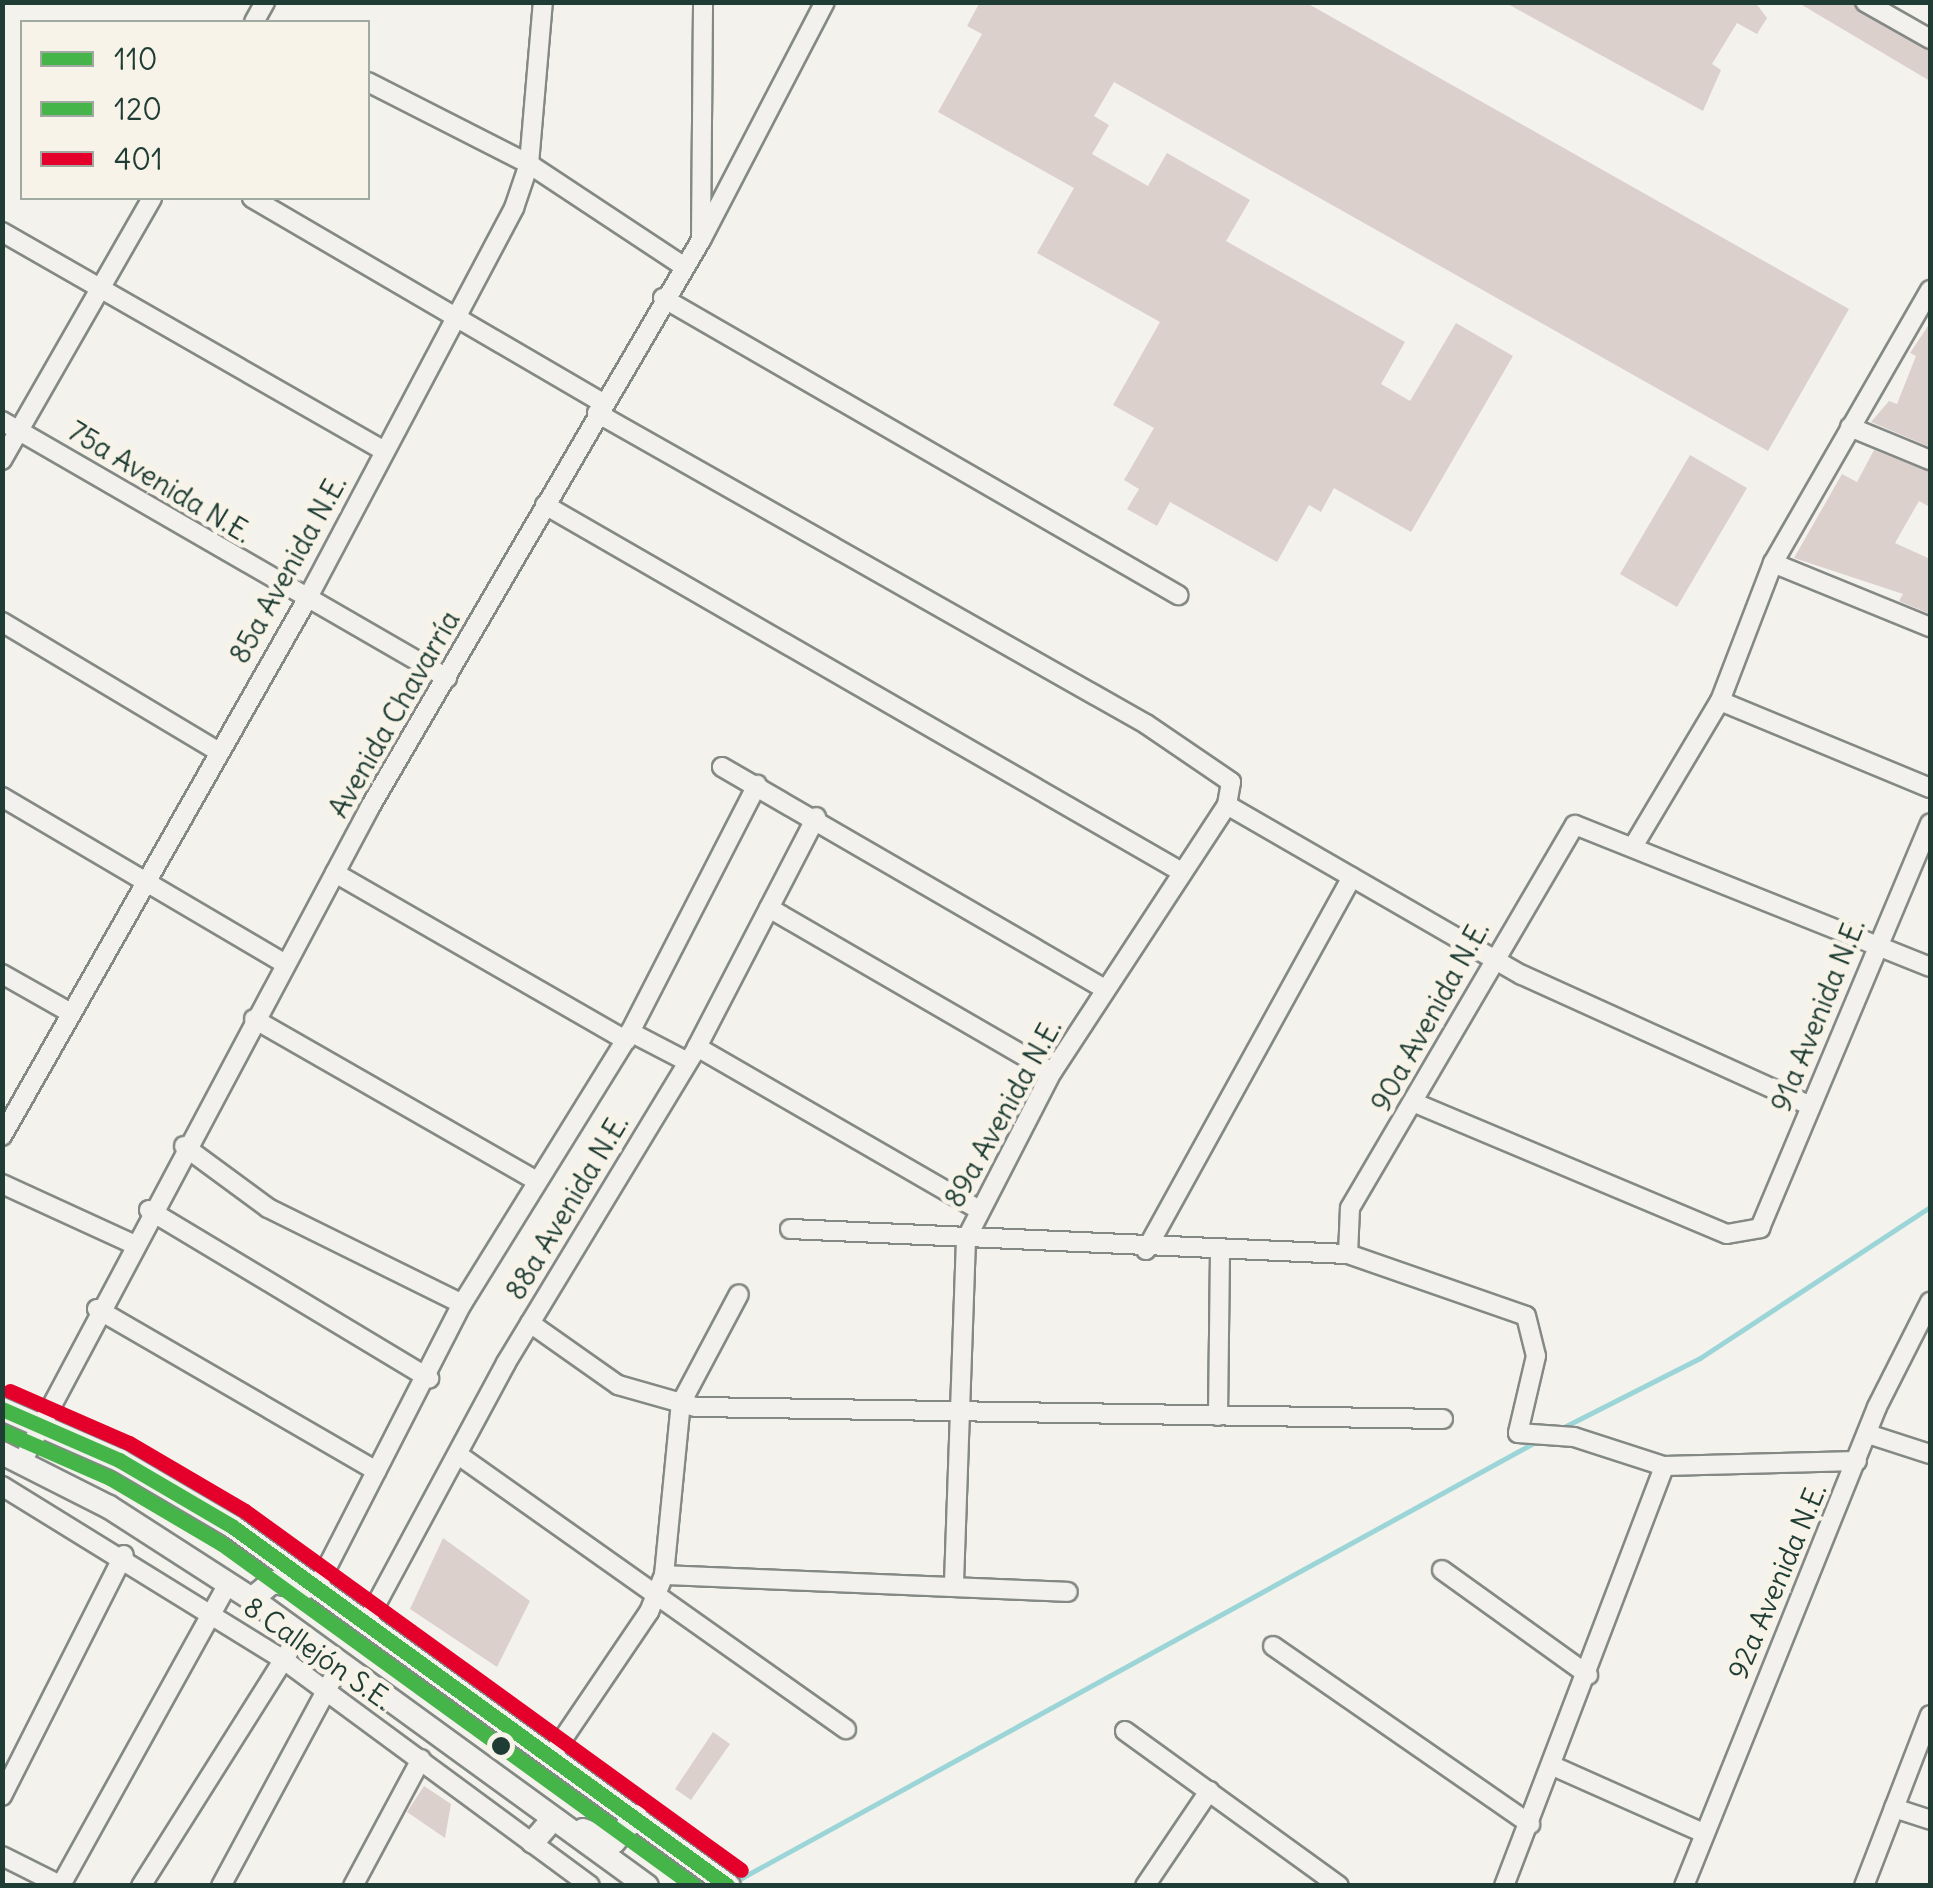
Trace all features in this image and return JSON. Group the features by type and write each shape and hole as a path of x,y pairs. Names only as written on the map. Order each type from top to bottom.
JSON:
{"main road":[{"path":"2,1409 40,1422 233,1527 729,1886"},
{"path":"13,1457 252,1599 646,1886"},
{"path":"252,1599 272,1582 316,1589"},
{"path":"492,1773 598,1840 614,1842 636,1816"},
{"path":"533,1842 552,1820"}],"street":[{"name":"85a Avenida N.E.","path":"2,1136 216,750 306,600 530,164 542,2"},
{"path":"701,240 703,2"},
{"name":"Avenida Chavarría","path":"13,1457 40,1422 131,1243 284,964 598,407 701,240 826,2"},
{"path":"1865,2 1930,40"},
{"path":"370,83 530,164 683,266"},
{"path":"2,460 151,200"},
{"path":"255,200 598,407 1224,771 1227,805 1493,958 1811,1106"},
{"path":"2,232 384,452"},
{"path":"1930,290 1773,563 1720,701 1634,845 1930,967"},
{"path":"663,298 1178,595"},
{"name":"75a Avenida N.E.","path":"2,420 306,600 447,678"},
{"path":"1850,427 1930,460"},
{"path":"545,505 1180,872"},
{"path":"1773,563 1930,627"},
{"path":"2,622 216,750"},
{"path":"1720,701 1930,788"},
{"path":"722,766 816,817 1106,989"},
{"name":"88a Avenida N.E.","path":"316,1589 429,1378 462,1304 628,1036 757,786"},
{"path":"2,797 284,964"},
{"name":"89a Avenida N.E.","path":"954,1586 957,1412 966,1239 978,1209 1052,1072 1227,805"},
{"name":"88a Avenida N.E.","path":"365,1626 530,1323 691,1054 816,817"},
{"name":"91a Avenida N.E.","path":"1415,1103 1728,1234 1760,1228 1872,945 1930,823"},
{"name":"90a Avenida N.E.","path":"1348,1254 1350,1208 1415,1103 1561,836 1590,827 1634,845"},
{"path":"335,873 628,1036 691,1054 978,1209"},
{"path":"1146,1250 1352,877"},
{"path":"769,908 1052,1072"},
{"path":"2,974 71,1013"},
{"path":"254,1019 536,1180"},
{"path":"184,1146 268,1208 462,1304"},
{"path":"2,1184 131,1243"},
{"path":"149,1210 429,1378"},
{"path":"790,1228 1146,1250 1348,1254 1526,1316 1536,1356 1518,1433 1574,1436 1664,1466 1857,1461"},
{"path":"1218,1416 1220,1253"},
{"path":"552,1756 656,1594 664,1575 681,1403 739,1294"},
{"name":"92a Avenida N.E.","path":"1684,1886 1701,1832 1868,1434 1930,1302"},
{"path":"97,1310 377,1470"},
{"path":"530,1323 618,1385 681,1403 957,1412 1444,1419"},
{"path":"1868,1434 1930,1454"},
{"path":"460,1456 846,1729"},
{"path":"1504,1886 1554,1766 1664,1466"},
{"name":"8 Callejón S.E.","path":"3,1487 124,1556 284,1660 590,1886"},
{"path":"2,1796 124,1556"},
{"path":"1442,1570 1588,1675"},
{"path":"664,1575 1068,1592"},
{"path":"2,1856 61,1885 228,1584"},
{"path":"141,1886 300,1634"},
{"path":"1274,1646 1530,1824"},
{"path":"221,1886 341,1664"},
{"path":"1864,1886 1930,1715"},
{"path":"1125,1731 1340,1886"},
{"path":"353,1886 421,1759"},
{"path":"1554,1766 1701,1832"},
{"path":"1145,1886 1209,1791"},
{"path":"1894,1808 1930,1820"}],"building":[{"path":"980,2 1305,2 1849,309 1768,451 1114,82 1094,116 1109,125 1092,154 1148,186 1167,153 1250,200 1226,241 1405,342 1381,384 1410,401 1456,323 1513,356 1411,532 1334,488 1321,512 1309,505 1277,562 1170,502 1157,526 1127,509 1139,489 1124,480 1154,428 1113,405 1160,322 1037,253 1074,188 938,112 982,34 967,26"},
{"path":"1504,2 1755,2 1767,18 1757,34 1737,23 1712,64 1721,70 1703,111"},
{"path":"1797,2 1853,2 1930,51 1930,81"},
{"path":"1930,323 1930,447 1871,422 1889,401 1897,404 1916,356 1910,353"},
{"path":"1874,450 1930,472 1930,507 1919,501 1895,543 1930,559 1930,614 1899,601 1903,594 1794,558 1842,474 1857,482"},
{"path":"1690,455 1747,488 1677,607 1620,574"},
{"path":"443,1538 530,1601 497,1667 410,1609"},
{"path":"713,1732 730,1744 691,1800 675,1789"},
{"path":"424,1786 451,1804 445,1838 407,1812"}],"waterway":[{"path":"1560,1429 1700,1358 1930,1207"},
{"path":"736,1881 1537,1441"}],"transit line":[{"name":"401","path":"10,1391 129,1443 245,1511 741,1870"},
{"name":"110","path":"2,1409 119,1460 233,1527 728,1886"},
{"name":"120","path":"2,1431 110,1478 222,1544 694,1886"}]}
